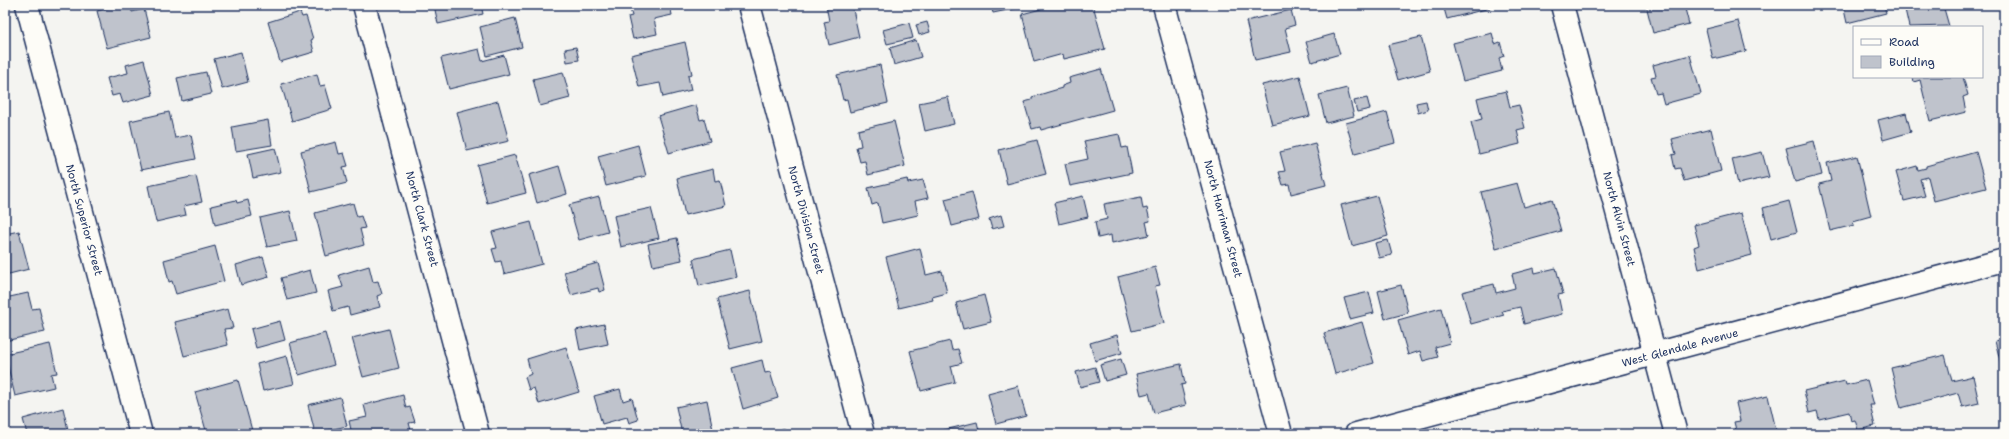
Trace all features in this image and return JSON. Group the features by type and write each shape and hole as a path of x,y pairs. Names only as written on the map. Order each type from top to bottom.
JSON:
{"street":[{"name":"North Superior Street","path":"27,5 141,434"},
{"name":"North Clark Street","path":"364,5 478,434"},
{"name":"North Division Street","path":"748,5 863,434"},
{"name":"North Harriman Street","path":"1164,5 1282,434"},
{"name":"North Alvin Street","path":"1562,5 1656,354 1676,434"},
{"name":"West Glendale Avenue","path":"1356,434 2004,260"}],"building":[{"path":"119,5 131,5 132,12 144,9 151,37 107,48 97,11"},
{"path":"258,5 276,5 259,9"},
{"path":"434,5 481,5 483,14 438,24"},
{"path":"629,5 670,5 672,15 654,19 657,34 633,39 628,17 632,16"},
{"path":"826,5 852,5 859,37 829,45 824,22 829,21"},
{"path":"991,5 1017,5 1018,8 993,13"},
{"path":"1056,5 1093,5 1105,49 1064,59 1063,54 1034,62 1022,14"},
{"path":"1443,5 1490,5 1490,8 1447,19"},
{"path":"1646,5 1684,5 1689,24 1653,33"},
{"path":"1843,5 1884,5 1886,13 1847,23"},
{"path":"1904,5 1943,5 1949,26 1909,26"},
{"path":"1291,10 1295,25 1285,28 1291,52 1255,60 1246,21"},
{"path":"300,12 302,17 306,16 313,39 311,40 314,52 280,62 268,22"},
{"path":"515,18 522,47 487,56 480,27"},
{"path":"1738,21 1746,51 1713,59 1706,29"},
{"path":"927,22 930,32 919,35 916,25"},
{"path":"909,23 913,38 887,44 883,30"},
{"path":"1492,33 1495,44 1500,42 1504,56 1499,58 1502,71 1463,81 1453,43"},
{"path":"1334,34 1340,54 1312,62 1306,42"},
{"path":"1421,37 1430,71 1398,80 1388,45"},
{"path":"916,40 921,57 894,65 890,48"},
{"path":"685,42 692,74 688,76 691,90 663,97 660,83 639,87 631,55"},
{"path":"576,47 579,60 567,62 565,49"},
{"path":"479,49 482,61 504,55 509,74 449,89 441,58"},
{"path":"241,52 248,82 222,89 214,59"},
{"path":"1690,55 1701,94 1664,104 1661,93 1656,94 1651,77 1656,76 1653,65"},
{"path":"144,60 153,95 123,103 120,94 112,96 107,78 128,73 126,65"},
{"path":"880,65 888,103 850,112 847,99 843,100 837,75"},
{"path":"1101,69 1113,110 1041,130 1040,127 1032,129 1024,102 1032,100 1032,97 1062,88 1062,86 1070,83 1069,78"},
{"path":"206,72 211,94 182,101 177,78"},
{"path":"563,72 570,98 540,106 533,79"},
{"path":"317,74 320,86 325,85 332,109 292,121 281,84"},
{"path":"1300,76 1310,116 1272,125 1262,85"},
{"path":"1913,78 1963,78 1968,95 1963,97 1966,112 1930,121 1920,80 1914,82"},
{"path":"1347,88 1354,116 1326,123 1319,95"},
{"path":"1506,91 1510,107 1519,105 1525,128 1517,130 1520,144 1479,154 1471,122 1482,119 1477,98"},
{"path":"948,97 954,124 925,131 919,103"},
{"path":"1367,98 1370,109 1357,112 1354,101"},
{"path":"498,101 509,141 467,151 457,112"},
{"path":"1426,101 1428,110 1418,113 1416,103"},
{"path":"696,105 700,120 704,119 710,141 669,153 658,116"},
{"path":"169,112 175,138 191,135 196,159 141,170 130,121"},
{"path":"1387,112 1395,143 1355,154 1346,123"},
{"path":"1906,113 1911,132 1883,140 1878,120"},
{"path":"268,120 272,145 236,151 232,127"},
{"path":"894,121 905,166 868,175 865,161 860,162 856,147 861,146 858,130"},
{"path":"1711,129 1721,171 1684,181 1680,168 1675,169 1672,155 1676,154 1672,139"},
{"path":"1119,134 1122,148 1127,147 1132,173 1070,186 1065,164 1088,159 1084,141"},
{"path":"1037,140 1046,174 1007,184 999,150"},
{"path":"1814,141 1822,175 1795,182 1786,148"},
{"path":"336,142 339,154 344,153 348,166 343,167 347,183 311,192 301,151"},
{"path":"1315,143 1326,185 1291,194 1289,184 1283,185 1279,172 1285,171 1280,152"},
{"path":"638,145 646,176 606,186 598,156"},
{"path":"275,148 281,172 253,178 248,154"},
{"path":"1762,152 1769,177 1738,184 1732,159"},
{"path":"1976,152 1986,188 1934,201 1928,177 1920,179 1925,196 1904,201 1896,172 1917,166 1918,170 1926,168 1926,166"},
{"path":"515,155 526,193 487,203 477,165"},
{"path":"1857,156 1871,216 1853,221 1854,225 1830,231 1819,184 1831,181 1827,163"},
{"path":"559,166 567,194 537,203 529,175"},
{"path":"713,169 715,181 720,180 726,206 685,215 677,178"},
{"path":"196,176 202,202 184,206 186,215 156,222 148,186"},
{"path":"907,179 908,183 923,180 928,198 915,201 918,215 882,223 878,203 872,205 868,188"},
{"path":"1517,183 1524,207 1552,199 1561,231 1496,249 1481,192"},
{"path":"972,192 979,219 952,226 945,199"},
{"path":"1083,196 1088,217 1059,224 1054,203"},
{"path":"1377,196 1388,236 1352,246 1341,205"},
{"path":"599,197 608,232 579,240 569,205"},
{"path":"1141,197 1143,209 1147,208 1150,221 1146,222 1149,235 1112,243 1111,235 1098,238 1095,222 1107,219 1104,204"},
{"path":"236,200 237,203 248,200 252,216 215,225 211,206"},
{"path":"1789,201 1797,232 1771,239 1763,208"},
{"path":"353,203 357,217 361,216 365,228 360,229 364,245 326,256 315,213"},
{"path":"651,208 659,238 621,247 614,216"},
{"path":"290,211 297,241 267,247 260,218"},
{"path":"1741,213 1752,255 1699,269 1694,247 1699,245 1694,225"},
{"path":"1001,215 1004,226 992,229 989,219"},
{"path":"531,222 542,264 504,274 501,261 496,262 492,249 497,248 492,232"},
{"path":"19,231 29,269 5,275 5,234"},
{"path":"677,238 682,260 653,266 648,244"},
{"path":"1388,240 1392,255 1379,258 1375,243"},
{"path":"215,246 224,281 176,294 172,281 169,282 164,260"},
{"path":"920,248 926,275 942,271 947,293 932,297 933,300 899,308 886,257"},
{"path":"730,250 736,277 699,286 693,259"},
{"path":"263,257 269,277 241,285 236,265"},
{"path":"598,263 605,290 599,292 598,288 571,295 564,272"},
{"path":"369,266 373,282 378,281 382,294 377,296 380,307 350,315 348,307 333,311 328,291 343,287 339,275"},
{"path":"1155,267 1160,285 1155,286 1164,323 1132,331 1118,277"},
{"path":"1534,268 1535,273 1556,268 1563,294 1558,295 1562,314 1524,324 1520,307 1502,311 1504,315 1471,324 1462,292 1494,284 1496,293 1515,288 1512,274"},
{"path":"310,270 316,293 287,300 281,278"},
{"path":"1401,285 1408,313 1385,319 1378,291"},
{"path":"750,291 762,341 730,349 717,299"},
{"path":"1369,292 1374,313 1350,319 1344,298"},
{"path":"28,293 32,309 39,308 45,332 5,341 5,298"},
{"path":"984,295 991,322 963,329 956,303"},
{"path":"1441,308 1450,343 1435,347 1438,357 1423,361 1420,351 1408,355 1398,320"},
{"path":"228,309 233,328 224,329 228,345 184,356 175,322"},
{"path":"280,321 285,340 256,348 251,329"},
{"path":"1362,322 1374,363 1335,374 1324,333"},
{"path":"604,324 608,344 580,350 576,330"},
{"path":"389,329 399,368 363,377 352,338"},
{"path":"325,333 334,365 299,375 290,343"},
{"path":"1117,335 1122,353 1095,361 1090,343"},
{"path":"2004,339 2004,376 1995,341"},
{"path":"950,341 952,350 958,349 962,363 951,366 955,382 921,391 910,351"},
{"path":"50,344 57,373 51,374 54,387 15,396 5,354"},
{"path":"566,347 579,392 539,404 534,388 529,390 525,377 531,374 527,359"},
{"path":"1945,355 1952,381 1973,376 1979,403 1962,407 1958,393 1901,408 1891,368"},
{"path":"287,356 294,384 263,391 257,364"},
{"path":"1121,359 1126,375 1105,381 1100,365"},
{"path":"762,360 765,373 770,372 778,398 743,409 732,368"},
{"path":"1181,364 1185,384 1181,385 1186,405 1154,413 1149,393 1141,395 1136,374"},
{"path":"1095,367 1099,382 1080,387 1076,372"},
{"path":"238,380 253,434 207,434 195,392"},
{"path":"1867,380 1874,405 1870,405 1875,426 1858,430 1855,420 1851,421 1849,412 1819,419 1817,411 1809,413 1804,391 1845,381 1846,385"},
{"path":"1018,386 1026,416 996,424 988,394"},
{"path":"620,389 623,401 632,398 638,420 629,423 627,417 602,424 594,396"},
{"path":"403,395 406,408 410,407 415,422 409,423 412,434 352,434 349,421 367,417 364,405"},
{"path":"1768,396 1777,434 1737,434 1734,422 1740,421 1736,403"},
{"path":"340,397 347,426 315,433 308,405"},
{"path":"707,400 713,430 696,434 682,434 676,407"},
{"path":"63,408 69,434 27,434 23,419"},
{"path":"977,422 980,434 932,433"},
{"path":"784,428 786,434 766,434"},
{"path":"1900,430 1901,434 1885,434"}]}
